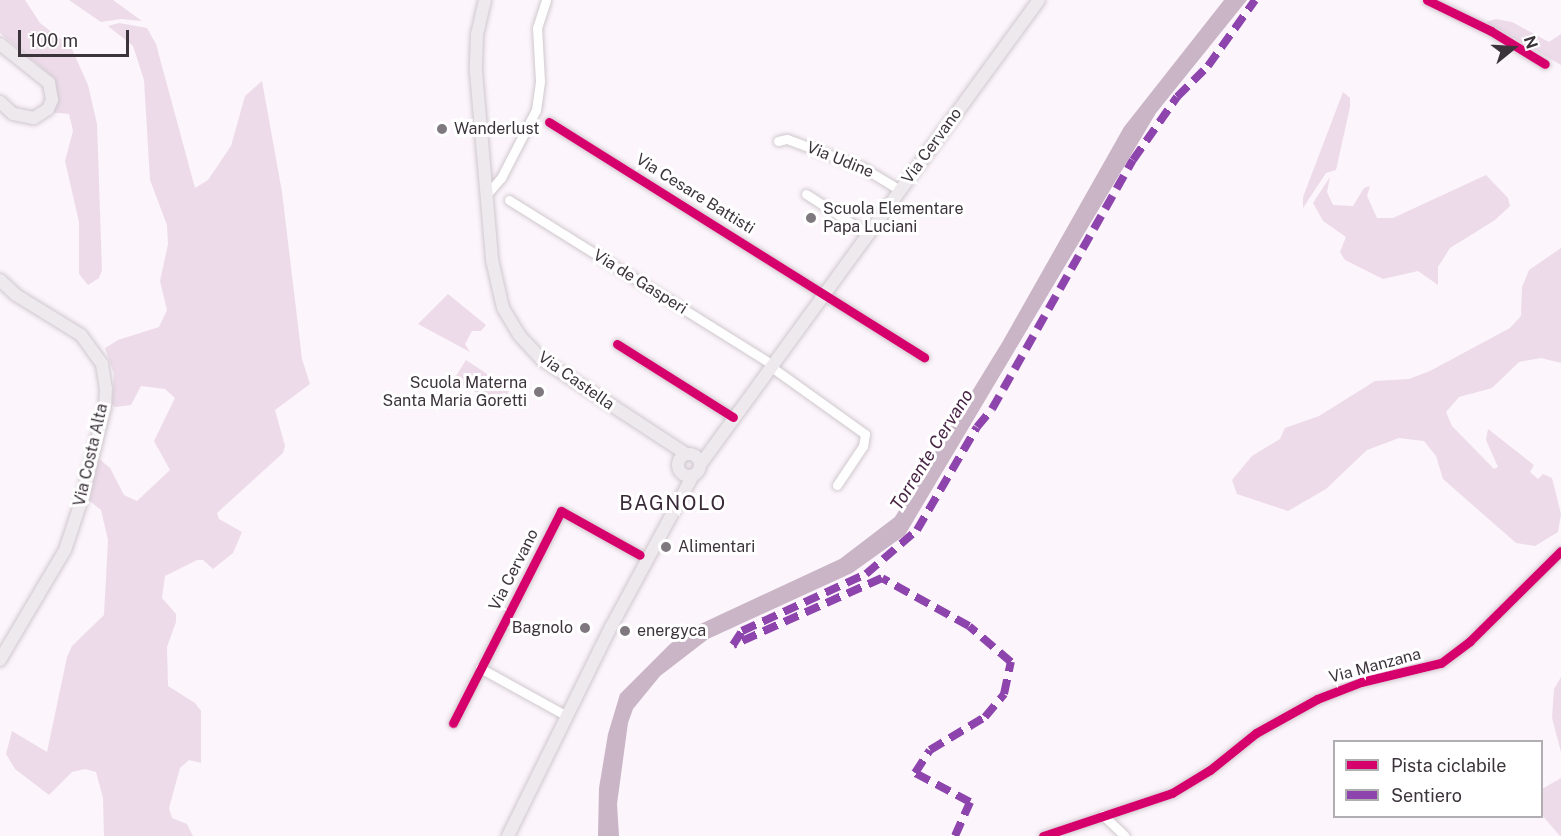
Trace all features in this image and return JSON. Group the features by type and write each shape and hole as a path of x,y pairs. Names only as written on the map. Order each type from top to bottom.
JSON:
{"main road":[{"name":"Via Castella","path":"485,0 476,61 486,195 496,284 513,326 541,359 639,424"},
{"name":"Via Cervano","path":"683,472 700,465 1039,0"},
{"path":"0,44 49,83 52,100 48,109 34,118 13,114 0,102"},
{"name":"Via Costa Alta","path":"0,280 16,295 81,335 102,364 106,388 82,499 65,550 0,660"},
{"path":"639,424 689,454 700,465"},
{"path":"639,424 683,472"},
{"path":"508,836 567,716 679,504 683,472 678,461 689,454 704,452 717,441"}],"street":[{"path":"486,195 501,178 536,110 540,81 537,28 546,0"},
{"path":"1427,0 1491,31 1545,64"},
{"name":"Via Cesare Battisti","path":"549,122 824,292"},
{"name":"Via Udine","path":"778,141 788,139 862,167 900,190"},
{"path":"806,194 868,234"},
{"name":"Via de Gasperi","path":"509,200 771,365 865,434 863,446 837,485"},
{"path":"824,292 924,357"},
{"path":"617,344 733,417"},
{"name":"Via Cervano","path":"453,723 561,511 640,555"},
{"name":"Via Manzana","path":"1043,836 1172,793 1210,770 1256,733 1317,699 1352,685 1441,663 1470,641 1561,551"},
{"path":"480,668 567,716"},
{"path":"1103,815 1125,836"}],"shaded area":[{"path":"0,0 25,0 40,23 71,47 88,85 97,124 102,270 99,278 88,285 79,274 79,222 65,161 73,131 69,114 49,112 58,96 54,78 0,33"},
{"path":"69,0 113,0 142,21 121,19 101,22"},
{"path":"1224,0 1247,0 1156,113 905,535 852,573 708,639 660,676 633,709 628,723 617,804 619,836 598,836 599,788 608,734 620,694 670,644 696,626 840,559 895,517 1003,341 1124,127"},
{"path":"1496,19 1512,22 1549,42 1561,34 1561,65 1486,22"},
{"path":"119,23 147,28 156,44 195,188 208,180 231,146 245,96 262,81 282,192 302,359 310,384 275,410 285,446 283,453 217,513 219,519 242,532 233,553 213,569 203,560 197,560 165,576 162,598 176,614 176,622 167,647 168,686 195,703 201,711 201,763 189,760 180,768 169,808 172,818 187,824 193,836 104,836 103,798 96,772 85,769 72,772 49,795 15,769 6,754 12,731 47,752 67,657 72,646 104,615 108,540 101,510 86,498 97,457 110,468 124,495 137,501 170,470 154,441 175,398 165,389 141,386 131,405 115,407 112,404 114,374 105,348 118,340 159,327 167,310 160,281 168,244 167,225 150,180 144,80 133,46 108,26"},
{"path":"1343,92 1350,98 1350,107 1336,170 1326,173 1303,208 1303,197"},
{"path":"1486,175 1508,198 1510,206 1495,220 1450,248 1438,267 1438,285 1418,271 1383,279 1345,260 1340,252 1346,237 1323,221 1313,203 1330,177 1327,192 1333,205 1353,206 1364,188 1370,186 1367,196 1377,218 1393,218"},
{"path":"1561,248 1561,363 1541,358 1519,362 1492,388 1459,397 1446,412 1452,426 1494,469 1498,467 1486,440 1488,429 1534,465 1530,472 1538,479 1543,474 1552,478 1561,514 1558,532 1535,546 1516,543 1443,479 1436,456 1424,441 1399,438 1367,450 1326,489 1288,511 1237,494 1232,480 1252,456 1280,439 1285,428 1319,416 1375,381 1409,379 1430,371 1510,328 1521,316 1522,287 1529,270"},
{"path":"448,294 486,325 481,331 472,331 465,344 470,352 418,324"},
{"path":"466,360 510,389 502,405 453,381"},
{"path":"1561,677 1561,752 1552,718 1554,689"},
{"path":"1561,778 1561,836 1543,816 1543,788"}],"marked path":[{"path":"955,836 970,802 915,773 930,750 985,717 1004,694 1011,662 969,626 882,578 733,645 742,631 866,574 917,530 977,427 992,409 1133,160 1177,97 1208,66 1255,0"}],"cycle path":[{"path":"1427,0 1491,31 1545,64"},
{"path":"549,122 924,357"},
{"path":"617,344 733,417"},
{"path":"453,723 561,511 640,555"},
{"path":"1043,836 1172,793 1210,770 1256,733 1317,699 1361,682 1441,663 1470,641 1561,551"}],"place":[{"name":"Wanderlust","path":"442,129"},
{"name":"Scuola Elementare Papa Luciani","path":"811,218"},
{"name":"Scuola Materna Santa Maria Goretti","path":"539,392"},
{"name":"Alimentari","path":"666,547"},
{"name":"Bagnolo","path":"585,628"},
{"name":"energyca","path":"625,631"}],"district":[{"name":"BAGNOLO","path":"673,503"}],"water label":[{"name":"Torrente Cervano","path":"932,450"}]}
